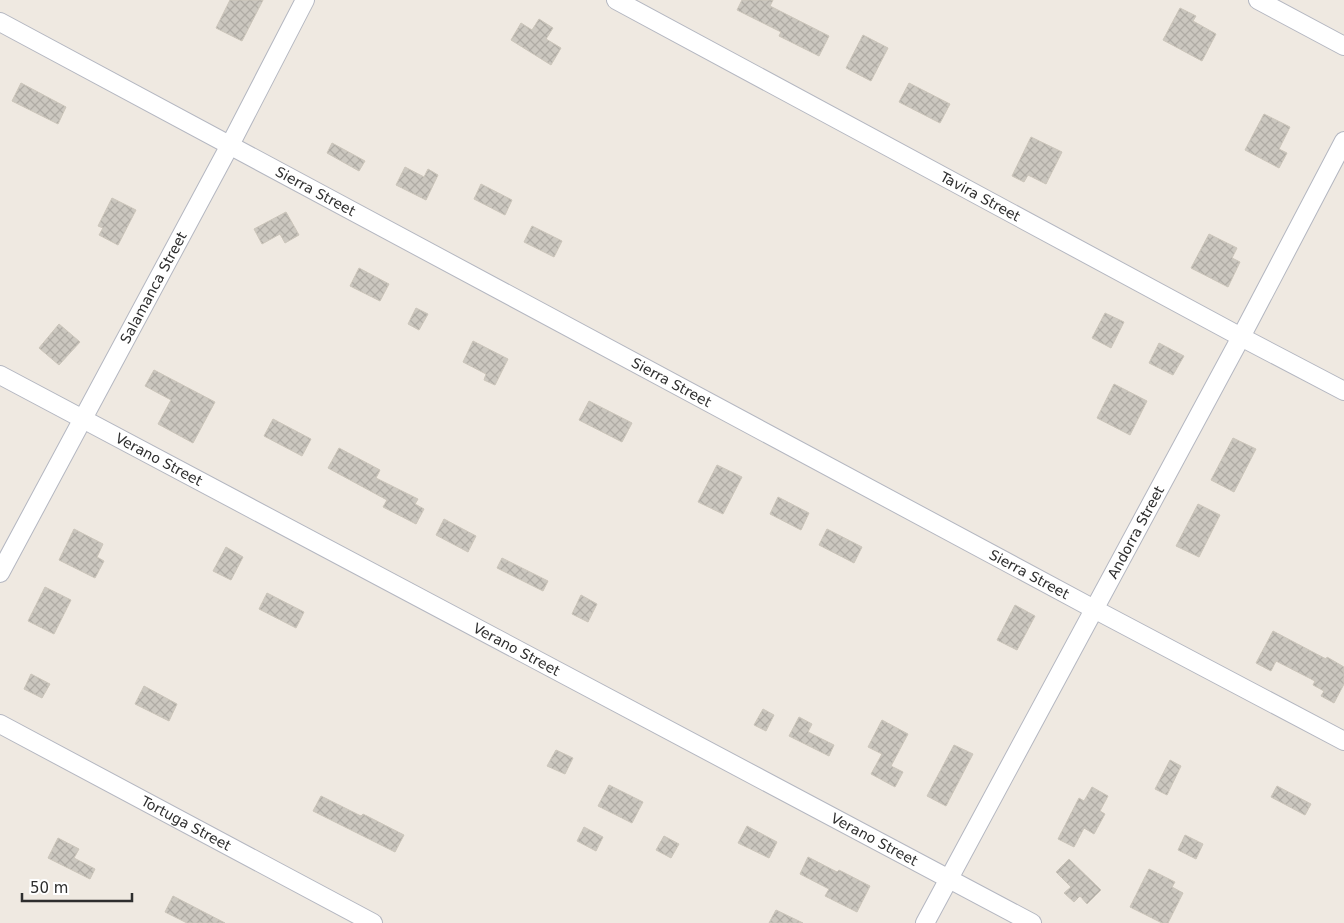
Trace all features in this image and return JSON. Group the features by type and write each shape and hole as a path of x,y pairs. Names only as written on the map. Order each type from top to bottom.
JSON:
{"street":[{"name":"Salamanca Street","path":"0,573 230,145 305,0"},
{"name":"Tavira Street","path":"616,0 1240,337 1344,391"},
{"path":"1258,0 1344,46"},
{"name":"Sierra Street","path":"0,22 1094,609 1344,741"},
{"name":"Andorra Street","path":"925,923 1344,141"},
{"name":"Verano Street","path":"0,375 1032,923"},
{"name":"Tortuga Street","path":"0,724 373,923"}],"building":[{"path":"230,0 263,0 242,41 216,28"},
{"path":"742,0 773,0 770,6 829,36 819,56 779,36 781,32 737,10"},
{"path":"1180,8 1196,16 1193,21 1216,34 1202,61 1163,40"},
{"path":"539,19 553,28 546,39 561,48 551,65 511,40 521,23 532,30"},
{"path":"863,35 888,48 871,81 846,68"},
{"path":"21,83 66,107 58,124 12,101"},
{"path":"909,83 950,104 940,123 899,102"},
{"path":"1264,114 1290,127 1279,149 1287,153 1279,168 1245,150"},
{"path":"1031,137 1062,152 1046,184 1028,175 1024,182 1012,176"},
{"path":"332,143 365,161 359,171 327,153"},
{"path":"405,167 424,177 428,169 438,175 426,200 396,185"},
{"path":"481,184 512,200 505,215 474,199"},
{"path":"112,198 136,210 118,245 99,235 103,228 98,226"},
{"path":"286,212 299,235 285,243 280,234 262,244 254,229"},
{"path":"532,226 562,241 554,257 524,242"},
{"path":"1209,234 1237,248 1232,258 1240,262 1228,287 1191,268"},
{"path":"359,268 389,284 380,301 350,286"},
{"path":"416,308 428,314 419,330 408,324"},
{"path":"1105,313 1124,322 1111,348 1092,338"},
{"path":"59,324 80,342 59,365 39,348"},
{"path":"473,341 508,359 495,385 484,380 486,374 463,362"},
{"path":"1159,343 1184,356 1173,375 1149,363"},
{"path":"154,370 215,402 193,443 158,424 171,400 145,386"},
{"path":"1114,384 1147,401 1130,435 1097,418"},
{"path":"589,401 632,423 622,442 579,420"},
{"path":"273,419 311,439 302,456 264,436"},
{"path":"1233,438 1256,449 1234,492 1211,480"},
{"path":"339,448 380,470 376,478 418,499 415,504 424,509 416,524 383,507 387,500 328,468"},
{"path":"717,465 742,477 723,514 698,502"},
{"path":"778,497 809,513 801,530 770,514"},
{"path":"1198,504 1220,515 1199,557 1176,546"},
{"path":"444,519 476,536 468,552 436,535"},
{"path":"74,529 103,544 97,557 104,561 95,578 59,560"},
{"path":"827,529 862,547 854,563 819,545"},
{"path":"226,547 243,557 231,580 213,571"},
{"path":"502,558 548,581 543,591 497,568"},
{"path":"45,587 71,600 54,634 28,621"},
{"path":"267,593 304,612 296,628 259,609"},
{"path":"581,595 597,604 588,622 572,614"},
{"path":"1015,605 1035,616 1017,650 997,640"},
{"path":"1273,631 1344,667 1344,684 1334,703 1321,696 1324,691 1313,685 1315,681 1276,661 1271,671 1256,663"},
{"path":"31,674 50,684 42,698 24,689"},
{"path":"144,686 177,704 169,721 135,704"},
{"path":"763,709 774,715 766,731 754,725"},
{"path":"799,717 812,724 808,732 834,745 829,756 789,736"},
{"path":"882,720 908,734 891,766 903,772 895,787 871,774 882,754 868,747"},
{"path":"954,745 973,754 946,806 927,796"},
{"path":"556,750 573,758 565,774 547,766"},
{"path":"1170,760 1181,766 1167,795 1155,789"},
{"path":"609,785 643,802 632,823 598,806"},
{"path":"1277,786 1311,804 1305,815 1271,797"},
{"path":"1092,787 1108,796 1100,811 1105,814 1094,834 1084,828 1074,847 1058,839 1079,798 1084,801"},
{"path":"321,796 361,816 363,814 404,835 395,852 313,811"},
{"path":"747,826 777,842 769,858 738,843"},
{"path":"584,827 603,837 596,851 577,841"},
{"path":"1185,835 1203,844 1196,859 1178,850"},
{"path":"664,836 679,844 671,858 656,850"},
{"path":"58,838 79,849 74,858 95,869 90,879 48,858"},
{"path":"808,857 870,886 857,912 825,896 829,889 800,874"},
{"path":"1069,859 1101,890 1087,904 1080,896 1074,902 1064,893 1071,887 1056,872"},
{"path":"1149,869 1175,882 1172,887 1183,893 1168,923 1162,923 1130,907"},
{"path":"173,896 225,923 187,923 165,912"},
{"path":"776,910 803,923 769,923"}]}
